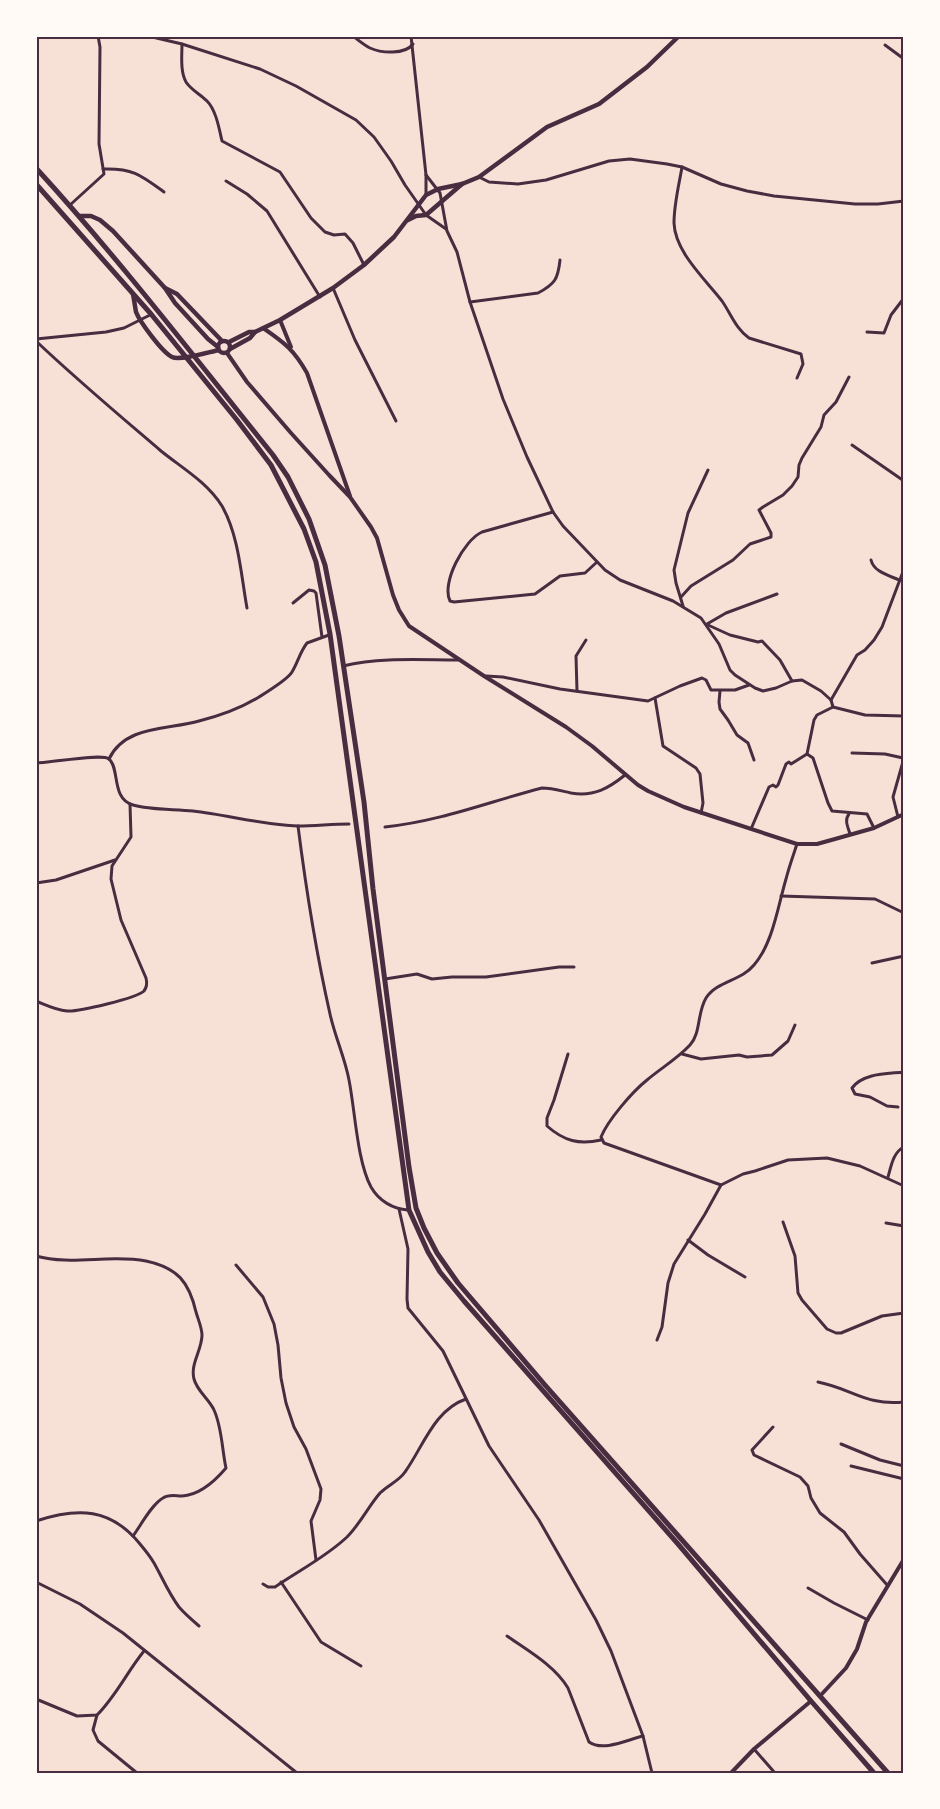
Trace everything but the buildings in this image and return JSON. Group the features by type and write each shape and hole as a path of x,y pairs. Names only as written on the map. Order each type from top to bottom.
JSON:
{"highway":[{"path":"36,168 80,216 273,454 288,477 309,519 325,565 343,666 364,802 378,926 416,1208 437,1253 458,1283 545,1385 888,1773"},
{"path":"36,184 151,314 237,420 271,465 304,529 316,562 330,634 409,1210 428,1252 440,1272 464,1301 678,1544 874,1773"},
{"path":"369,925 378,926"}],"main road":[{"path":"80,216 92,216 107,225 208,339 222,353 229,351 250,338 255,332 320,297 364,265 394,237 408,220 413,209 426,195 438,189 462,184 479,177 547,127 589,109 611,96 647,67 679,36"},
{"path":"408,220 426,215 462,184"},
{"path":"165,288 177,294 222,341 229,342 249,332 255,332"},
{"path":"133,294 137,314 172,357 209,352 218,348 222,341"},
{"path":"229,342 229,351"}],"street":[{"path":"70,205 102,177 99,144 100,47 98,36"},
{"path":"148,36 182,44 260,69 296,86 356,120 374,137 426,215 447,231"},
{"path":"353,36 369,48 385,51 402,51 413,45"},
{"path":"411,36 426,175 426,195"},
{"path":"182,44 182,68 186,82 208,102 216,116 222,141 280,172 312,218 325,232 334,235 345,234 353,243 364,265"},
{"path":"885,45 904,59"},
{"path":"479,177 489,182 518,183 546,180 609,160 620,160 682,167 721,183 774,196 855,204 904,201"},
{"path":"682,167 674,225 682,249 743,334 749,338 801,354 803,359 797,378"},
{"path":"103,170 117,169 133,172 141,175 164,192"},
{"path":"426,175 438,189 447,231 457,252 470,302 504,399 527,458 548,497 553,512 570,534 605,570 620,579 683,606 701,618 719,644 730,670 735,675 763,691 802,680 831,700 833,707"},
{"path":"226,181 247,194 267,211 320,297"},
{"path":"470,302 538,293 547,289 556,280 560,260"},
{"path":"333,288 355,340 396,421"},
{"path":"867,332 884,333 891,315 904,298"},
{"path":"36,340 106,332 130,326 151,314"},
{"path":"280,320 291,348"},
{"path":"263,328 291,348 307,373 350,497"},
{"path":"36,340 70,373 209,489 222,506 233,530 247,608"},
{"path":"229,351 247,382 328,476 350,497 377,538 393,595 409,626 566,728 648,791 701,813 797,844 817,843 874,828 904,814"},
{"path":"681,597 690,586 733,560 750,544 771,537 759,510 783,495 792,486 798,477 802,458 821,427 824,415 836,402 849,377"},
{"path":"852,445 904,481"},
{"path":"683,606 674,570 688,513 708,470"},
{"path":"553,512 474,536 459,555 454,568 448,594 450,601 535,594 560,576 585,573 597,562"},
{"path":"871,560 871,564 877,570 900,580"},
{"path":"831,700 856,655 874,640 882,627 904,569"},
{"path":"293,603 309,590 316,593 322,637"},
{"path":"707,624 726,613 777,594"},
{"path":"707,624 730,635 762,641 780,660 792,681"},
{"path":"109,759 117,747 129,738 147,731 202,721 260,697 290,675 305,645 330,634"},
{"path":"577,691 576,656 586,640"},
{"path":"343,666 382,660 461,660"},
{"path":"484,676 503,677 560,689 643,701 702,678 706,680 711,690 735,690 750,685"},
{"path":"720,691 718,702 720,709 737,735 748,743 754,760"},
{"path":"655,698 663,746 696,768 701,777 703,803 701,813"},
{"path":"751,829 769,787 778,785 786,764 789,762 791,764 807,754 817,715 833,707 865,715 904,716"},
{"path":"852,753 885,754 904,758 893,797 898,817"},
{"path":"807,754 813,758 832,811 867,814 874,828"},
{"path":"36,763 97,755 109,759"},
{"path":"109,759 120,794 130,804 136,806 196,811 244,820 298,826 349,824"},
{"path":"385,827 445,817 542,788 593,794 607,789 625,775"},
{"path":"36,1001 57,1009 75,1011 134,997 144,991 146,978 126,933 115,898 110,871 131,837 130,804"},
{"path":"849,814 846,823 850,834"},
{"path":"298,826 309,906 326,995 349,1077 363,1160 375,1193 386,1203 399,1209 409,1210"},
{"path":"601,1140 605,1129 632,1094 682,1054 693,1042 698,1028 699,1015 705,999 711,992 747,973 762,955 797,844"},
{"path":"36,883 56,880 115,860"},
{"path":"781,896 875,899 904,913"},
{"path":"872,963 904,956"},
{"path":"385,979 417,974 432,979 486,977 574,967"},
{"path":"682,1054 701,1059 739,1054 747,1057 772,1055 788,1041 795,1025"},
{"path":"568,1054 547,1118 547,1126 571,1141 601,1140 721,1185"},
{"path":"898,1107 881,1104 870,1097 855,1094 852,1088 867,1077 904,1072"},
{"path":"888,1177 896,1155 904,1147"},
{"path":"657,1340 662,1327 668,1283 674,1264 721,1185 743,1174 788,1160 827,1158 854,1164 904,1186"},
{"path":"399,1209 408,1249 408,1308 443,1351 489,1446 539,1520 596,1620 611,1651 643,1736 652,1773"},
{"path":"783,1222 795,1256 798,1293 827,1329 841,1333 882,1317 904,1313"},
{"path":"886,1223 904,1226"},
{"path":"688,1240 745,1277"},
{"path":"36,1256 81,1260 147,1261 168,1269 186,1283 192,1293 202,1334 193,1370 194,1382 214,1410 226,1468 207,1486 195,1493 162,1498 133,1536"},
{"path":"236,1265 263,1297 274,1324 280,1378 286,1403 321,1489 320,1500 311,1521 316,1560"},
{"path":"818,1382 834,1385 869,1400 893,1404 904,1402"},
{"path":"263,1584 272,1587 348,1537 375,1499 405,1472 446,1411 466,1399"},
{"path":"773,1427 752,1450 754,1455 800,1477 808,1486 811,1498 820,1513 844,1532 888,1586"},
{"path":"841,1444 880,1460 904,1466"},
{"path":"851,1466 904,1479"},
{"path":"36,1521 70,1514 90,1513 110,1518 133,1536 153,1561 179,1607 199,1626"},
{"path":"820,1697 846,1668 868,1620 904,1559"},
{"path":"36,1582 80,1604 123,1633 297,1773"},
{"path":"281,1582 321,1642 361,1666"},
{"path":"808,1588 868,1620"},
{"path":"507,1636 543,1662 563,1681 592,1745 602,1747 643,1736"},
{"path":"137,1773 98,1741 93,1730 97,1715 144,1651"},
{"path":"36,1699 77,1716 97,1715"},
{"path":"731,1773 754,1749 811,1701"},
{"path":"754,1749 775,1773"}]}
